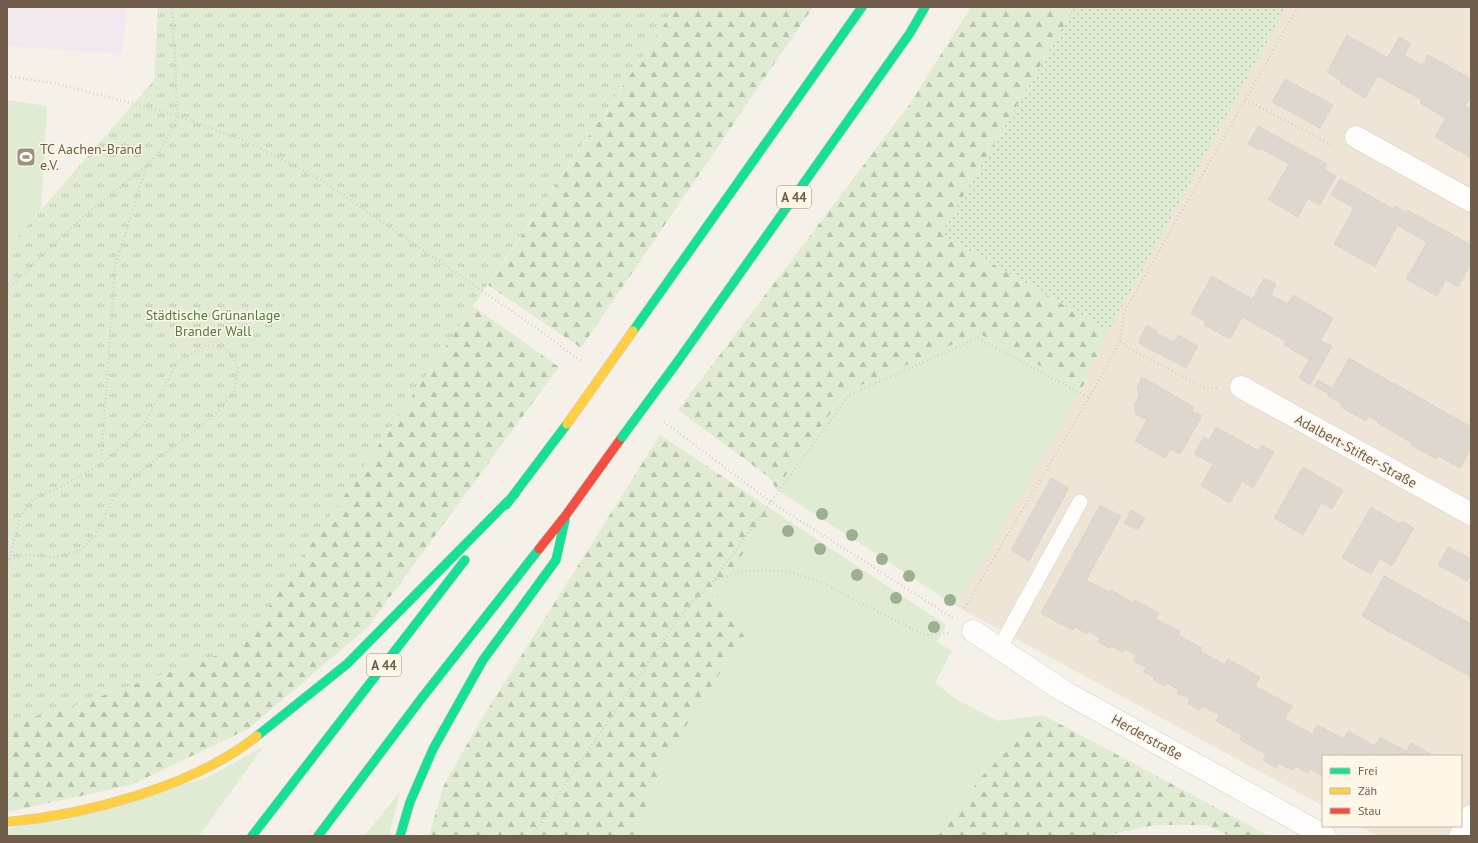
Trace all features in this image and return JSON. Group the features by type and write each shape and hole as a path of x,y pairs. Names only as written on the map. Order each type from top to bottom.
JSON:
{"highway":[{"name":"A 44","path":"252,836 445,587 567,424 862,7"},
{"name":"A 44","path":"318,836 421,699 566,515 678,361 910,33 925,7"},
{"path":"7,822 78,811 137,796 190,776 241,749 347,664 515,494"},
{"path":"400,836 410,802 433,749 483,660 556,560 566,515"}],"street":[{"path":"1356,137 1471,200"},
{"name":"Adalbert-Stifter-Straße","path":"1240,387 1471,514"},
{"name":"Herderstraße","path":"965,626 1065,692 1325,836"},
{"path":"1460,836 1471,816"}],"lane":[{"path":"999,649 1080,502"}],"path":[{"path":"7,289 84,216 146,166 160,151 178,116 172,7"},
{"path":"714,580 741,572 767,570 792,573 818,581 924,635 950,633 965,626 1120,341 1124,313 1298,7"},
{"path":"7,76 58,84 178,116 248,142 320,179 536,328 586,365"},
{"path":"1245,100 1335,147 1356,137"},
{"path":"101,464 115,267 146,166"},
{"path":"533,836 560,792 682,613 714,580 849,395 978,338 1089,398"},
{"path":"1120,341 1130,349 1205,388 1240,387"},
{"path":"207,346 227,349 238,368 234,392 212,418 128,481 113,498 95,536 79,551 55,557 28,555 8,562 20,517 33,499 61,487 101,464 128,442 146,421 177,362 207,346"},
{"path":"663,422 771,502 965,626"}],"shaded area":[{"path":"7,7 127,7 122,54 7,46"},
{"path":"1286,7 1471,7 1471,836 1378,836 1362,827 1462,827 1462,755 1322,755 1322,805 956,606 1082,388 1109,331"}],"green space":[{"name":"Städtische Grünanlage Brander Wall","path":"158,7 676,7 242,646 59,711 7,722 7,249 154,80"},
{"path":"676,7 813,7 581,348 488,285"},
{"path":"971,7 1075,7 941,234 1109,331 1082,388 978,333 846,392 776,489 770,478 678,410 909,105"},
{"path":"1075,7 1286,7 1109,331 941,234"},
{"name":"TC Aachen-Brand e.V.","path":"7,100 47,106 41,209 7,249"},
{"path":"473,306 559,367 368,627 248,729 131,785 7,812 7,722 59,711 242,646"},
{"path":"978,333 1082,388 956,606 776,489 846,392"},
{"path":"660,435 774,511 715,592 744,636 664,760 636,836 429,836 443,787 479,723"},
{"path":"774,511 946,625 937,642 952,651 935,683 956,699 998,721 1043,715 980,778 938,836 636,836 664,760 744,636 715,592"},
{"path":"1043,715 1269,836 1230,836 1206,825 1155,825 1102,836 938,836 980,778"},
{"path":"263,747 199,836 7,836 7,829 206,778"},
{"path":"400,792 389,836 364,836"}],"building":[{"path":"1347,35 1388,58 1365,98 1340,83 1341,81 1327,72"},
{"path":"1399,37 1411,44 1404,55 1422,65 1407,92 1378,76"},
{"path":"1428,55 1468,77 1445,118 1420,103 1422,100 1407,92"},
{"path":"1468,77 1471,79 1471,96 1465,106 1455,101"},
{"path":"1285,79 1333,105 1320,128 1272,102"},
{"path":"1455,101 1465,106 1445,143 1435,137"},
{"path":"1465,106 1471,109 1471,139 1463,153 1445,143"},
{"path":"1258,126 1327,164 1298,217 1268,200 1289,164 1260,148 1259,150 1248,144"},
{"path":"1471,139 1471,158 1463,153"},
{"path":"1325,170 1336,176 1320,205 1308,199"},
{"path":"1340,179 1393,209 1364,261 1334,244 1354,208 1331,195"},
{"path":"1395,206 1405,212 1375,267 1364,261"},
{"path":"1407,210 1466,242 1437,296 1406,279 1427,242 1398,226"},
{"path":"1466,242 1471,245 1471,263 1458,287 1446,280"},
{"path":"1212,276 1252,299 1230,339 1204,325 1206,322 1191,313"},
{"path":"1264,278 1276,284 1271,295 1288,304 1271,333 1242,317"},
{"path":"1293,295 1333,318 1310,360 1284,345 1286,341 1271,333"},
{"path":"1147,325 1157,331 1156,333 1174,342 1178,335 1198,346 1186,368 1140,344 1139,340"},
{"path":"1320,340 1332,346 1310,385 1299,378"},
{"path":"1349,358 1389,381 1366,421 1341,407 1342,404 1328,396"},
{"path":"1142,377 1194,407 1165,458 1135,441 1147,420 1136,414 1134,405 1139,396 1137,387"},
{"path":"1318,380 1332,388 1329,394 1314,386"},
{"path":"1389,381 1399,386 1379,422 1369,416"},
{"path":"1399,386 1459,420 1436,459 1411,445 1412,443 1378,423"},
{"path":"1192,411 1202,416 1180,454 1170,449"},
{"path":"1459,420 1471,427 1471,448 1460,468 1438,456"},
{"path":"1216,427 1259,451 1230,503 1201,486 1213,464 1194,454 1204,437 1209,440"},
{"path":"1262,445 1274,452 1253,488 1242,481"},
{"path":"1303,467 1332,484 1303,535 1274,518"},
{"path":"1051,478 1069,488 1029,561 1011,550"},
{"path":"1332,484 1343,490 1332,509 1321,503"},
{"path":"1100,505 1121,516 1062,625 1041,613"},
{"path":"1371,507 1400,524 1371,574 1342,558"},
{"path":"1131,510 1145,518 1138,530 1124,523"},
{"path":"1402,521 1414,528 1392,566 1380,559"},
{"path":"1448,547 1471,559 1471,574 1467,581 1438,565"},
{"path":"1384,576 1410,590 1388,631 1362,616"},
{"path":"1086,580 1110,592 1087,634 1075,627 1073,630 1062,625"},
{"path":"1111,590 1134,603 1110,648 1098,642 1100,638 1088,631"},
{"path":"1410,590 1437,605 1414,645 1388,631"},
{"path":"1135,600 1159,613 1136,655 1125,649 1123,652 1111,646"},
{"path":"1437,605 1463,619 1440,660 1414,645"},
{"path":"1156,619 1180,631 1155,677 1144,672 1146,667 1133,661"},
{"path":"1463,619 1471,624 1471,665 1466,674 1440,660"},
{"path":"1178,635 1202,648 1179,690 1167,683 1165,686 1153,680"},
{"path":"1200,651 1225,665 1200,710 1188,704 1190,699 1177,693"},
{"path":"1228,659 1260,677 1232,730 1216,721 1220,715 1202,706"},
{"path":"1471,665 1471,677 1466,674"},
{"path":"1255,686 1292,706 1266,754 1240,740 1242,735 1232,730"},
{"path":"1285,719 1312,734 1293,770 1278,763 1276,768 1263,760"},
{"path":"1317,725 1344,739 1336,755 1322,755 1322,775 1310,769 1308,773 1295,766"},
{"path":"1348,731 1375,746 1370,755 1336,755"},
{"path":"1380,737 1406,751 1404,755 1370,755"},
{"path":"1411,743 1432,755 1405,755"}],"traffic: fast":[{"path":"633,331 862,7"},
{"path":"678,361 910,33 925,7"},
{"path":"622,437 678,361"},
{"path":"506,505 567,424"},
{"path":"257,736 347,664 515,494"},
{"path":"400,836 410,802 433,749 483,660 556,560 565,520"},
{"path":"318,836 421,699 539,549"},
{"path":"252,836 465,560"}],"traffic: slow":[{"path":"567,424 633,331"},
{"path":"7,822 71,813 138,795 203,770 232,754 257,736"}],"traffic: jam":[{"path":"539,549 566,515 622,437"}],"place":[{"name":"TC Aachen-Brand e.V.","path":"26,157"}]}
